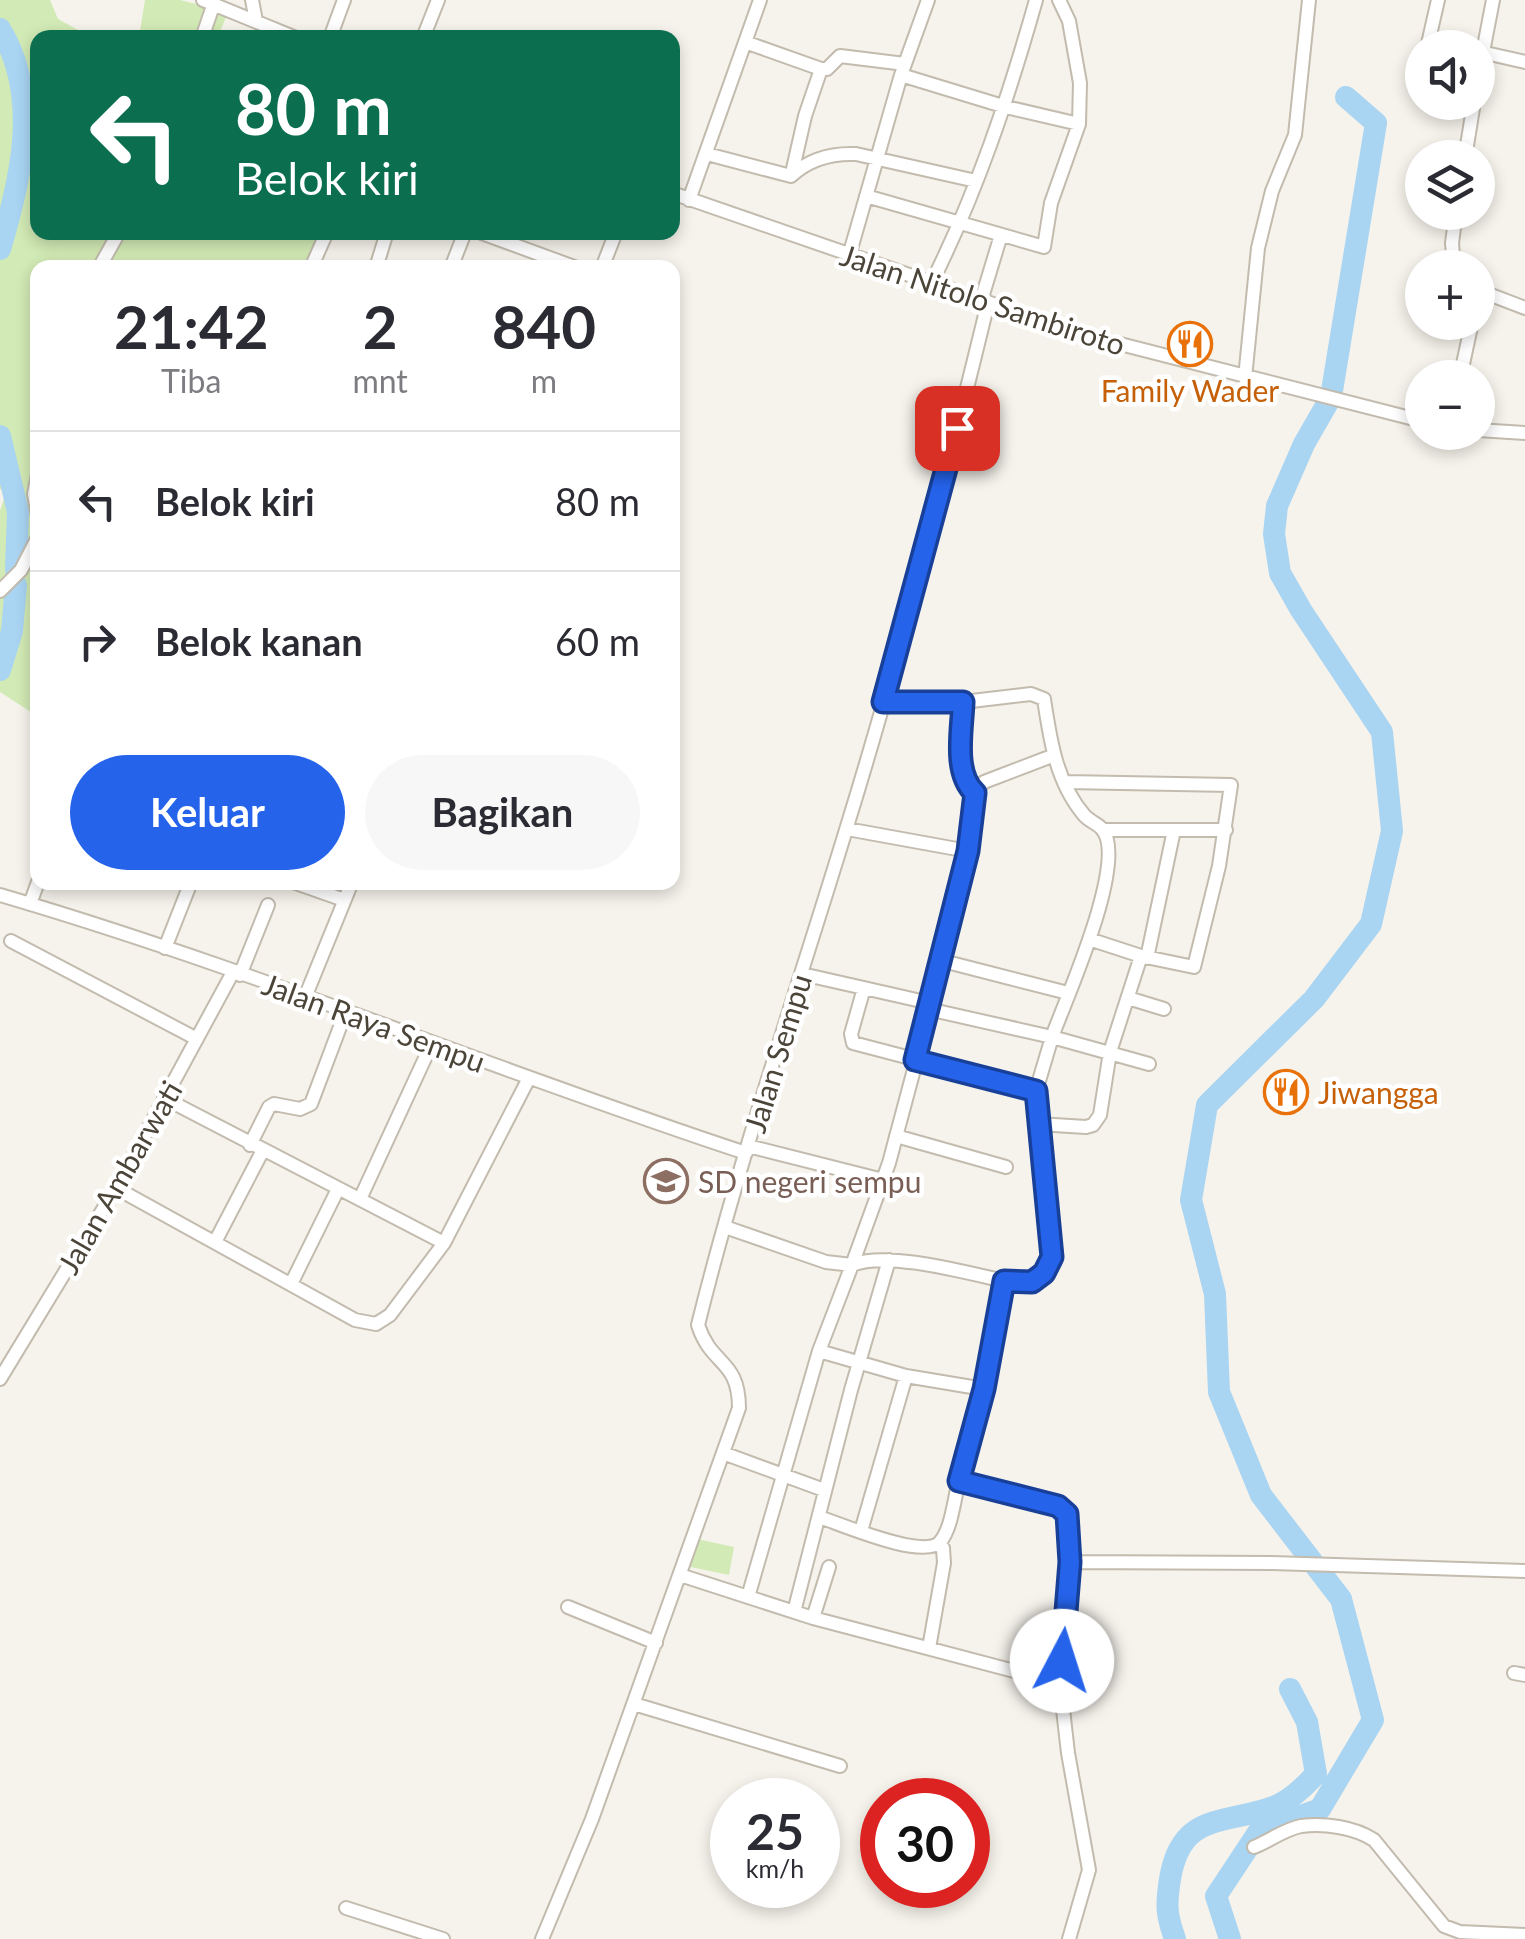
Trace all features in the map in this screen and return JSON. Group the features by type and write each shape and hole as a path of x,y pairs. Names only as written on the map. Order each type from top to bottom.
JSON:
{"street":[{"path":"232,11 249,0 256,21"},
{"path":"333,30 344,0"},
{"path":"425,30 438,0"},
{"path":"689,200 760,0"},
{"path":"848,256 928,0"},
{"path":"931,284 962,223 1006,107 1036,0"},
{"path":"866,196 1044,247 1051,203 1079,124 1080,84 1069,21 1059,0"},
{"path":"1245,378 1258,248 1272,191 1295,136 1309,0"},
{"path":"1431,30 1438,0"},
{"path":"1486,30 1493,0"},
{"path":"203,30 208,2 277,30"},
{"path":"746,42 821,70 840,56 904,69 1006,107 1079,124"},
{"path":"1495,55 1525,62"},
{"path":"792,176 805,116 821,70"},
{"path":"792,176 804,164 842,153 976,180"},
{"path":"707,154 792,176"},
{"name":"Jalan Nitolo Sambiroto","path":"680,196 986,306 1245,378 1405,417"},
{"name":"Jalan Sempu","path":"542,1939 592,1819 739,1408 734,1374 713,1354 698,1325 940,501 1001,234"},
{"path":"501,240 554,260"},
{"path":"1495,298 1525,308"},
{"path":"1495,431 1525,433"},
{"path":"0,591 21,570 30,553"},
{"path":"883,702 963,702 1032,694 1044,698 1052,756 1084,816 1103,830 1226,830"},
{"path":"963,702 962,767 965,780 975,793"},
{"path":"748,1596 819,1351 896,1136 943,960 968,851 975,793 984,782 1052,756"},
{"path":"1066,782 1229,784 1226,830 1198,964 1190,968 1092,940"},
{"path":"846,829 968,851"},
{"path":"725,1227 826,1262 889,1260 1004,1281 1032,1282 1044,1273 1052,1257 1036,1091 1052,1037 1092,940 1105,880 1107,854 1103,830"},
{"path":"1038,1124 1093,1126 1100,1116 1110,1052 1144,957 1174,830"},
{"path":"30,904 35,890"},
{"path":"165,948 189,890"},
{"path":"316,890 344,900"},
{"path":"306,996 348,890"},
{"name":"Jalan Raya Sempu","path":"0,895 306,996 530,1078 748,1150 883,1180"},
{"name":"Jalan Ambarwati","path":"0,1379 116,1188 237,974 268,905"},
{"path":"12,942 197,1039"},
{"path":"943,960 1068,994"},
{"path":"802,974 1052,1037 1073,1048 1110,1052 1148,1064"},
{"path":"864,988 851,1034 853,1043 1036,1091"},
{"path":"1128,998 1164,1010"},
{"path":"214,1242 256,1148 269,1107 274,1104 300,1109 312,1104 346,1012"},
{"path":"360,1200 432,1042"},
{"path":"116,1188 355,1320 376,1324 390,1315 444,1243 530,1078"},
{"path":"164,1098 444,1243"},
{"path":"896,1136 1006,1167"},
{"path":"291,1284 338,1189"},
{"path":"794,1612 889,1260"},
{"path":"938,1544 945,1533 984,1389 1004,1281"},
{"path":"819,1351 906,1376 984,1389"},
{"path":"861,1531 906,1376"},
{"path":"723,1453 824,1490"},
{"path":"959,1481 1062,1509 1069,1520 1070,1562 1060,1682 1089,1870 1069,1939"},
{"path":"819,1516 911,1547 938,1544 943,1548 929,1648"},
{"path":"1070,1562 1525,1571"},
{"path":"813,1618 829,1567"},
{"path":"680,1575 813,1618 1060,1682"},
{"path":"568,1607 656,1643"},
{"path":"634,1704 840,1766"},
{"path":"1260,1844 1299,1826 1337,1827 1374,1840 1444,1926 1460,1932 1525,1936"},
{"path":"346,1908 444,1939"}],"green space":[{"path":"0,0 50,0 58,19 78,30 30,30 30,240 321,240 313,260 30,260 30,711 0,692 0,511 6,492 0,489"},
{"path":"145,0 180,0 228,12 221,30 140,30"},
{"path":"697,1539 734,1547 729,1575 686,1566"}],"waterway":[{"path":"0,29 13,55 24,110 15,195 0,249"},
{"path":"1230,1939 1216,1896 1259,1831 1320,1809 1373,1720 1341,1599 1261,1495 1219,1392 1215,1294 1191,1200 1207,1105 1314,999 1371,924 1392,831 1382,732 1280,573 1274,534 1277,506 1304,444 1331,397 1376,123 1346,97"},
{"path":"0,436 18,512 16,570"},
{"path":"0,670 12,631 16,585"},
{"path":"1175,1939 1168,1916 1168,1896 1176,1857 1184,1842 1207,1825 1279,1805 1316,1774 1307,1722 1290,1689"}],"place":[{"name":"Family Wader","path":"1190,344"},
{"name":"Jiwangga","path":"1286,1092"},
{"name":"SD negeri sempu","path":"666,1181"}],"route":[{"path":"957,428 883,702 963,702 962,767 968,787 975,793 968,851 915,1060 1036,1091 1052,1257 1044,1273 1032,1282 1004,1281 984,1389 959,1481 1058,1506 1067,1514 1070,1562 1062,1661"}]}
